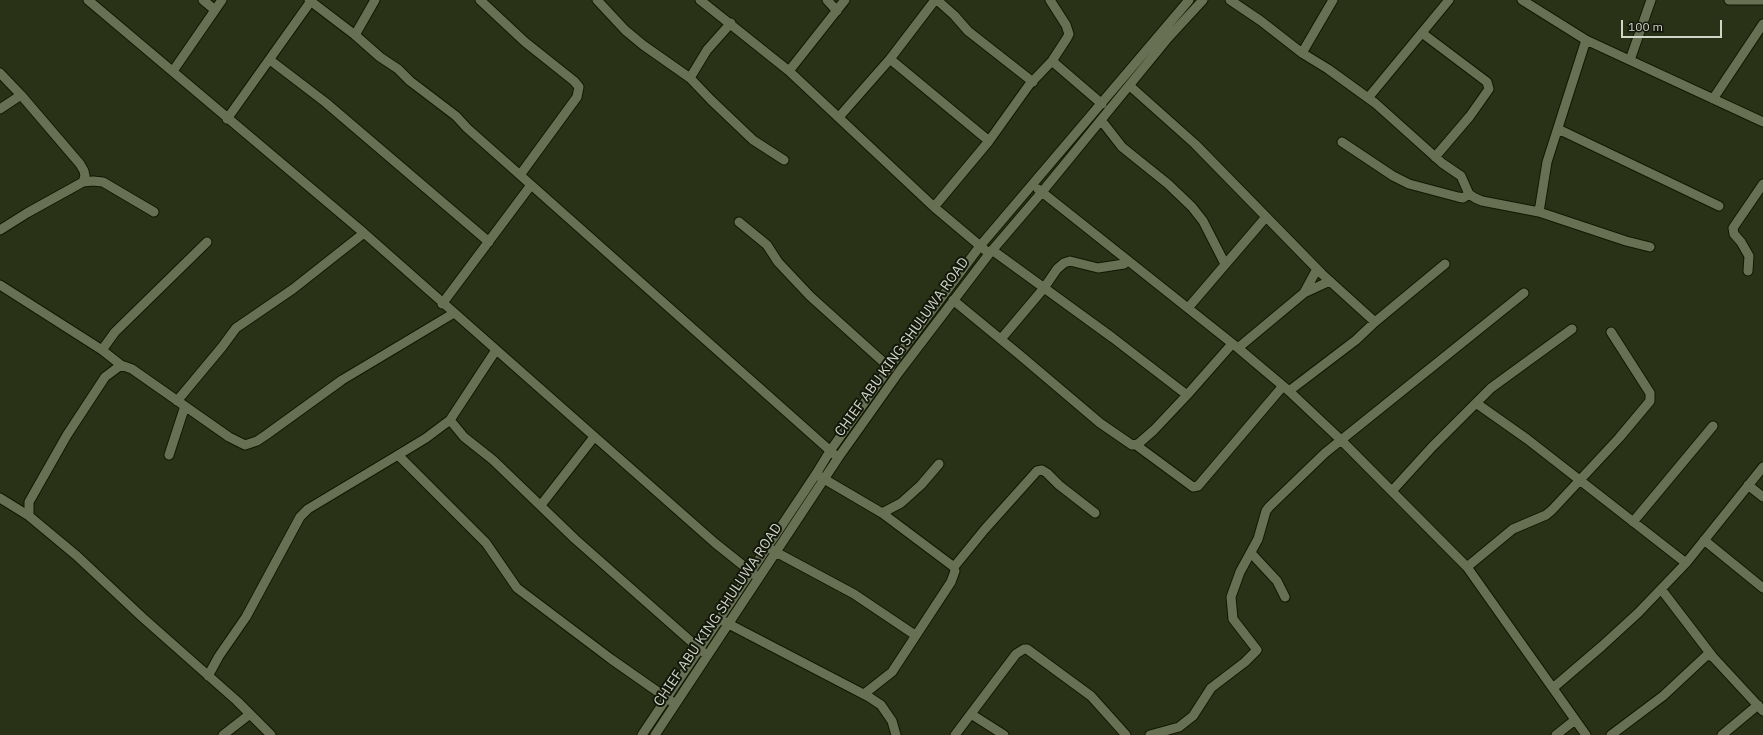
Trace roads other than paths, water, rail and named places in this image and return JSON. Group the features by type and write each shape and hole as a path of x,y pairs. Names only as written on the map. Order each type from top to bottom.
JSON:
{"street":[{"path":"88,0 173,71 227,119 364,233 442,304 754,575 720,619 642,735"},
{"path":"203,0 215,10"},
{"path":"173,71 222,0"},
{"path":"355,35 375,0"},
{"path":"480,0 525,42 574,81 579,87 577,97 520,176"},
{"path":"597,0 625,30 643,45 690,78 753,140 784,160"},
{"path":"700,0 789,71 934,207 980,246 1044,288 1112,338 1186,396"},
{"path":"827,0 837,11"},
{"path":"789,71 845,0"},
{"path":"839,117 890,59 936,0 954,14 968,31 1032,82"},
{"path":"934,207 989,141 1032,82 1052,61 1069,34 1066,25 1050,0"},
{"name":"CHIEF ABU KING SHULUWA ROAD","path":"655,735 729,624 754,575 820,477 838,458 952,300 990,252 1042,192 1181,23 1203,0"},
{"path":"1230,0 1261,21 1302,53 1328,69 1368,98 1435,157 1461,176 1469,194 1482,201 1539,212 1619,239 1650,247"},
{"path":"1302,53 1333,0"},
{"path":"1368,98 1449,0"},
{"path":"1522,0 1586,40 1763,122"},
{"path":"1630,60 1651,0"},
{"path":"1729,0 1763,0"},
{"path":"227,119 270,60 310,1 456,116 467,128 531,186 838,458"},
{"path":"954,567 882,514 820,477 830,451 980,246 1102,104 1184,2"},
{"path":"690,78 707,50 730,24"},
{"path":"1713,99 1763,24"},
{"path":"1422,33 1488,82 1489,89 1470,116 1435,157"},
{"path":"1539,212 1547,162 1586,40"},
{"path":"890,59 989,141"},
{"path":"270,60 325,102 489,242"},
{"path":"1052,61 1102,104"},
{"path":"0,73 80,164 84,170 85,176 83,182"},
{"path":"1130,86 1195,144 1317,269 1375,322"},
{"path":"0,109 21,96"},
{"path":"1101,120 1122,147 1168,184 1192,207 1203,221 1225,264"},
{"path":"1558,129 1719,206"},
{"path":"1342,142 1394,176 1410,184 1462,198 1469,194"},
{"path":"0,230 83,182 103,182 154,212"},
{"path":"1748,271 1749,256 1741,242 1734,234 1733,228 1736,221 1763,184"},
{"path":"1033,185 1235,346 1286,389 1341,440 1466,567 1586,735"},
{"path":"442,304 531,186"},
{"path":"1188,308 1266,217"},
{"path":"739,222 767,245 778,262 810,296 890,368"},
{"path":"169,455 181,404 236,328 293,290 364,233"},
{"path":"102,350 115,332 207,242"},
{"path":"1001,339 1044,288 1057,269 1064,263 1070,261 1098,268 1124,264 1127,261"},
{"path":"952,300 1001,339 1100,423 1119,437 1136,445 1193,487 1198,486 1286,389 1356,340 1375,322 1445,264"},
{"path":"1304,293 1317,269"},
{"path":"1136,445 1142,441 1235,346 1304,293 1330,281"},
{"path":"0,285 102,350 121,365 132,369 234,440 245,445 250,444 266,435 342,380 454,313"},
{"path":"1150,735 1179,726 1189,720 1196,714 1211,688 1245,662 1257,650 1233,619 1230,604 1233,587 1260,535 1266,511 1269,506 1341,440 1524,293"},
{"path":"1392,491 1491,388 1572,329"},
{"path":"1466,567 1513,529 1546,515 1619,438 1651,399 1650,393 1611,332"},
{"path":"208,676 219,656 246,617 300,517 308,509 426,438 450,420 496,350"},
{"path":"29,516 29,502 64,439 105,377 112,357"},
{"path":"105,377 121,365"},
{"path":"1476,403 1527,439 1686,563"},
{"path":"450,420 464,437 493,460 576,540 708,656"},
{"path":"1633,522 1713,426"},
{"path":"541,505 594,437"},
{"path":"398,455 486,544 521,592 611,659 676,704"},
{"path":"882,514 901,503 921,485 939,464"},
{"path":"1553,688 1638,613 1686,563 1763,466"},
{"path":"864,694 892,672 950,582 954,574 954,567 1036,471 1042,470 1047,473 1059,485 1095,513"},
{"path":"1748,485 1763,497"},
{"path":"0,498 29,516 77,556 271,735"},
{"path":"16,508 29,502"},
{"path":"1704,540 1763,588"},
{"path":"772,550 854,594 915,635"},
{"path":"1251,553 1277,580 1285,597"},
{"path":"1661,589 1713,657 1760,708 1722,735"},
{"path":"720,619 864,694 881,705 892,721 896,735"},
{"path":"955,735 1016,654 1022,649 1027,649 1091,696 1126,735"},
{"path":"1611,735 1663,696 1707,655 1713,657"},
{"path":"223,735 250,714"},
{"path":"971,714 1004,735"},
{"path":"1556,735 1575,720"}]}
